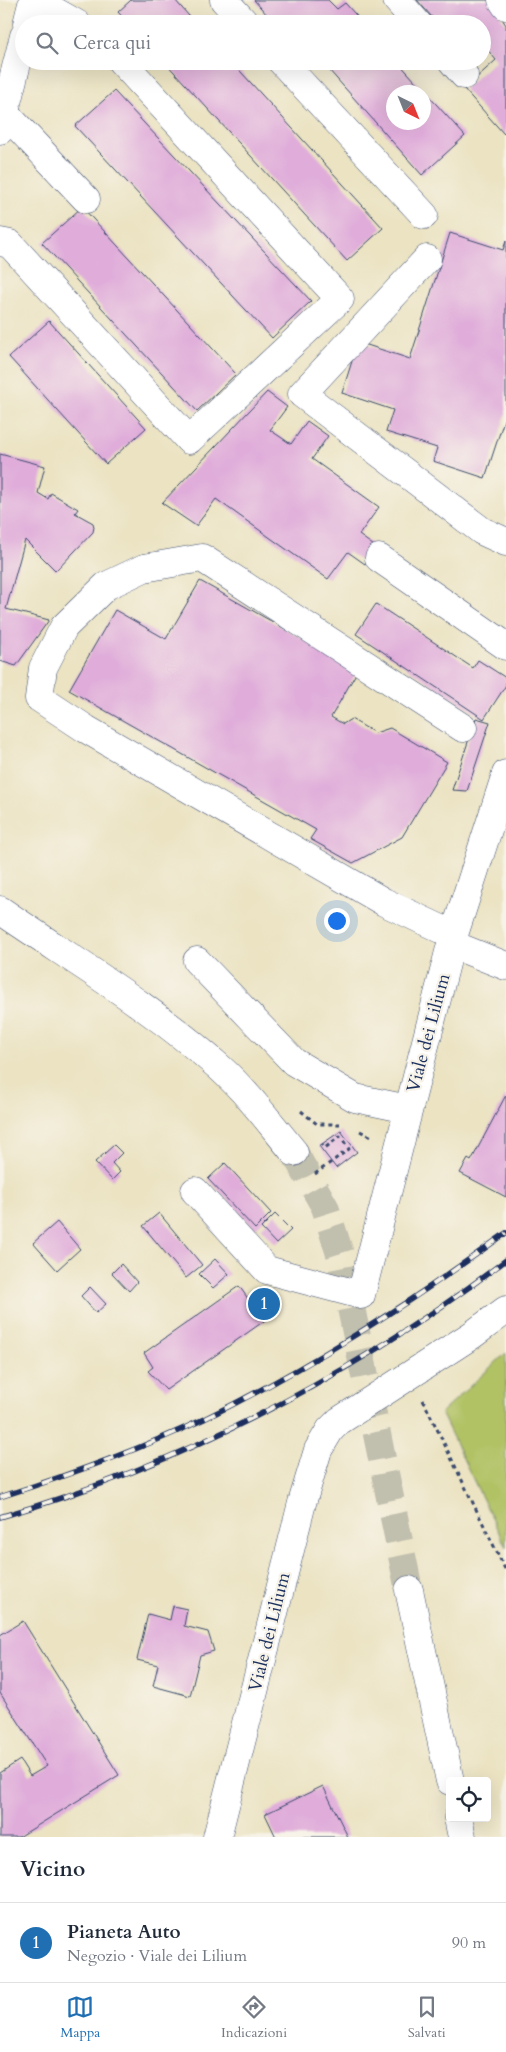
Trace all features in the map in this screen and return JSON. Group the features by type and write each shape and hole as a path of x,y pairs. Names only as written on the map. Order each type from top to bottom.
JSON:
{"street":[{"path":"30,15 34,0 61,15"},
{"path":"224,0 238,15"},
{"path":"397,0 410,15"},
{"path":"502,0 506,6"},
{"path":"15,70 2,121 86,200"},
{"path":"0,242 10,244 189,440 340,300 129,70"},
{"path":"289,70 424,215"},
{"path":"427,258 302,394 482,531 506,542"},
{"path":"463,728 202,558 144,568 106,586 64,627 43,668 40,698 86,729 384,902 452,940 506,966"},
{"path":"379,558 506,646"},
{"name":"Viale dei Lilium","path":"194,1191 267,1270 361,1295 452,940 506,774"},
{"path":"0,910 136,1000 219,1068 261,1112 294,1152"},
{"path":"197,961 294,1062 355,1098 408,1110"},
{"name":"Viale dei Lilium","path":"217,1837 302,1503 318,1450 330,1430 349,1413 411,1375 506,1310"},
{"path":"409,1590 449,1777"},
{"path":"459,1822 462,1837"}],"path":[{"path":"309,1179 349,1149 340,1136 325,1148"},
{"path":"411,1375 506,1571"}],"green space":[{"path":"506,1353 506,1547 441,1413"}],"building":[{"path":"131,0 175,0 188,15 121,15 118,12"},
{"path":"254,0 328,0 337,9 345,3 356,15 267,15"},
{"path":"417,0 490,0 506,25 506,132 504,134 464,89 485,70 491,70 491,65 496,60 491,54 491,15 430,15"},
{"path":"172,70 239,70 383,228 347,261"},
{"path":"329,70 405,70 419,85 386,85 386,130 431,130 431,98 465,136 422,175"},
{"path":"114,91 311,301 272,338 75,126"},
{"path":"82,207 236,374 197,411 42,243"},
{"path":"450,233 503,250 506,241 506,414 485,478 433,461 437,448 386,432 393,410 342,393 358,342 410,359"},
{"path":"49,321 146,428 106,464 9,357"},
{"path":"267,392 287,407 270,430 291,444 307,421 328,436 312,459 379,507 359,535 377,548 365,564 348,552 328,579 216,499 196,526 162,503"},
{"path":"0,454 45,466 38,493 48,499 51,493 78,509 75,513 93,523 94,527 93,532 56,571 25,540 6,609 49,620 16,666 0,661"},
{"path":"200,581 358,670 331,717 343,724 351,719 375,733 390,728 447,762 402,837 353,863 310,839 316,830 69,690 115,610 166,639"},
{"path":"376,604 473,668 478,660 506,678 506,685 484,719 356,634"},
{"path":"476,718 490,722 467,791 452,790"},
{"path":"506,1095 506,1197 460,1173 468,1159 471,1161"},
{"path":"341,1131 357,1152 336,1168 319,1146"},
{"path":"114,1145 122,1153 112,1163 120,1172 112,1180 95,1162"},
{"path":"225,1163 271,1213 255,1229 208,1179"},
{"path":"159,1213 202,1265 186,1278 143,1226"},
{"path":"275,1214 291,1230 276,1244 261,1228"},
{"path":"57,1222 80,1249 57,1270 33,1243"},
{"path":"215,1259 229,1274 213,1288 199,1274"},
{"path":"121,1264 137,1282 129,1291 112,1273"},
{"path":"239,1286 249,1300 261,1288 279,1308 267,1319 166,1390 148,1371 153,1367 144,1353"},
{"path":"90,1287 106,1304 96,1313 81,1296"},
{"path":"173,1606 187,1609 184,1626 208,1632 214,1651 200,1655 190,1696 153,1686 158,1665 137,1660 148,1614 170,1620"},
{"path":"23,1621 119,1775 19,1837 0,1837 0,1773 20,1760 30,1776 47,1766 0,1693 0,1635"},
{"path":"323,1786 348,1837 276,1837 265,1814"}],"tunnel":[{"path":"294,1152 325,1207 340,1254 409,1590"}],"railway":[{"path":"0,1497 129,1452 244,1399 359,1333 506,1233"},
{"path":"0,1517 135,1471 265,1412 389,1341 448,1302 506,1260"}],"place":[{"name":"Pianeta Auto","path":"264,1304"}]}
